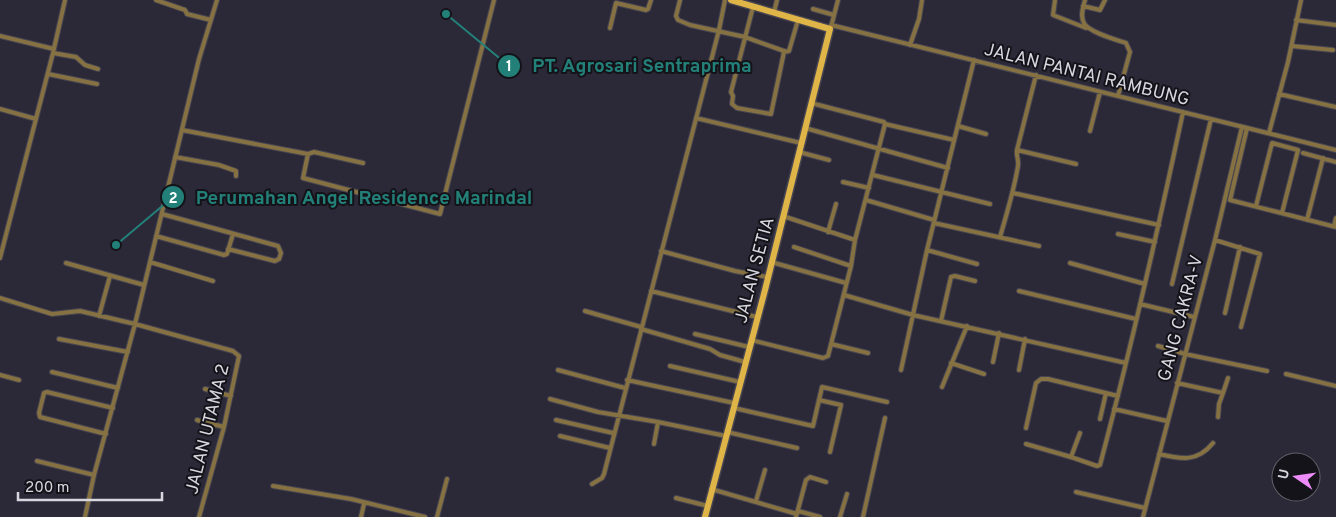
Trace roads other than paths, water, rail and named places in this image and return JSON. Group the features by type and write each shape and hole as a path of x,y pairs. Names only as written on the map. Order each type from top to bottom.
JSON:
{"main road":[{"path":"731,0 798,20 830,27"},
{"name":"JALAN SETIA","path":"705,517 830,27"}],"street":[{"path":"0,258 54,51 65,0"},
{"path":"156,0 184,9 187,14 211,20"},
{"path":"85,517 94,475 135,324 199,59 217,0"},
{"path":"308,154 303,174 304,178 440,214 494,0"},
{"path":"610,28 616,3 646,10 651,0"},
{"path":"680,0 676,16 678,20 695,26 745,37 784,52 789,50 798,20"},
{"path":"592,484 602,478 719,30 725,0"},
{"path":"774,12 777,0"},
{"path":"830,27 838,0"},
{"path":"910,45 919,19 922,0"},
{"path":"1055,0 1053,15 1126,43 1129,46 1130,52 1118,96"},
{"path":"1085,0 1083,23 1088,29"},
{"path":"1083,6 1100,10 1105,0"},
{"path":"1268,133 1292,46 1300,0"},
{"path":"753,7 731,92 733,96 732,104 737,108 770,115 784,52"},
{"path":"813,9 834,15"},
{"path":"1296,20 1336,25"},
{"name":"JALAN PANTAI RAMBUNG","path":"830,27 1036,75 1336,150"},
{"path":"0,36 76,57 85,65 98,68"},
{"path":"1292,46 1333,50"},
{"path":"901,370 927,250 974,60"},
{"path":"48,74 97,84"},
{"path":"1000,237 1013,193 1019,162 1017,150 1036,75"},
{"path":"1090,131 1100,92"},
{"path":"1280,94 1336,107"},
{"path":"811,103 886,124 954,140"},
{"path":"0,109 36,119"},
{"path":"1026,444 1098,466 1118,396 1155,242 1182,112"},
{"path":"696,118 801,144"},
{"path":"1172,284 1211,119"},
{"path":"751,340 823,358 828,356 851,266 855,240 886,124"},
{"path":"958,126 986,134"},
{"name":"GANG CAKRA-V","path":"1143,517 1215,240 1242,126"},
{"path":"805,128 948,168"},
{"path":"1247,128 1230,200 1335,227 1336,218"},
{"path":"182,130 308,154 314,152 363,163"},
{"path":"1256,206 1272,143 1298,150 1282,213"},
{"path":"1017,150 1076,164"},
{"path":"798,152 829,160"},
{"path":"1303,152 1336,162"},
{"path":"175,157 219,165 236,171 236,176"},
{"path":"1307,220 1323,158"},
{"path":"873,175 990,204"},
{"path":"844,182 870,188"},
{"path":"1013,193 1159,225"},
{"path":"866,200 934,221 1039,246"},
{"path":"828,232 836,204"},
{"path":"162,214 278,246 281,251 280,256 275,261 228,249"},
{"path":"783,216 855,240"},
{"path":"156,236 222,255 227,254 233,234"},
{"path":"1118,234 1155,242"},
{"path":"1215,240 1260,254 1241,327"},
{"path":"794,247 851,266"},
{"path":"1225,313 1240,247"},
{"path":"927,250 977,264"},
{"path":"661,251 735,271 767,277"},
{"path":"150,262 213,281"},
{"path":"771,262 846,283"},
{"path":"66,263 144,285"},
{"path":"1070,263 1144,284"},
{"path":"99,316 110,276"},
{"path":"941,321 951,277 955,276 975,281"},
{"path":"651,291 757,318"},
{"path":"1020,291 1136,319"},
{"path":"844,295 913,315 1126,363"},
{"path":"0,298 52,314 76,310 135,324"},
{"path":"76,310 77,303"},
{"path":"1140,304 1194,317"},
{"path":"585,311 710,348 720,355 745,362"},
{"name":"JALAN UTAMA 2","path":"135,324 233,351 239,356 224,427 199,517"},
{"path":"942,387 967,326"},
{"path":"993,362 999,333"},
{"path":"695,334 749,348"},
{"path":"59,340 128,352"},
{"path":"1019,370 1025,340"},
{"path":"831,344 868,353"},
{"path":"1158,346 1184,354 1267,370"},
{"path":"951,363 984,374"},
{"path":"670,366 740,382"},
{"path":"558,370 625,388"},
{"path":"52,372 118,388"},
{"path":"1286,374 1336,386"},
{"path":"0,375 19,380"},
{"path":"1218,417 1219,404 1228,378"},
{"path":"1026,428 1036,383 1041,379 1048,379 1118,396"},
{"path":"627,380 813,426 822,387 887,402"},
{"path":"1177,383 1223,393"},
{"path":"205,388 231,396"},
{"path":"106,434 40,417 39,413 44,394 48,392 113,408"},
{"path":"1100,419 1106,393"},
{"path":"550,399 618,416 797,448"},
{"path":"819,400 841,405 830,452"},
{"path":"1114,409 1167,421"},
{"path":"863,517 885,418"},
{"path":"197,420 224,427"},
{"path":"556,420 613,433"},
{"path":"654,444 658,422"},
{"path":"1071,457 1080,432"},
{"path":"560,436 610,448"},
{"path":"1159,454 1186,459 1204,452 1213,443"},
{"path":"37,461 94,475"},
{"path":"756,501 765,470"},
{"path":"797,514 808,478 826,482"},
{"path":"437,517 447,479"},
{"path":"273,486 351,499 364,504 425,517"},
{"path":"712,489 797,514 820,517"},
{"path":"1076,492 1145,508"},
{"path":"840,517 847,494"},
{"path":"676,498 708,506"},
{"path":"361,517 364,504"}],"place":[{"name":"PT. Agrosari Sentraprima","path":"446,14"},
{"name":"Perumahan Angel Residence Marindal","path":"116,245"}]}
